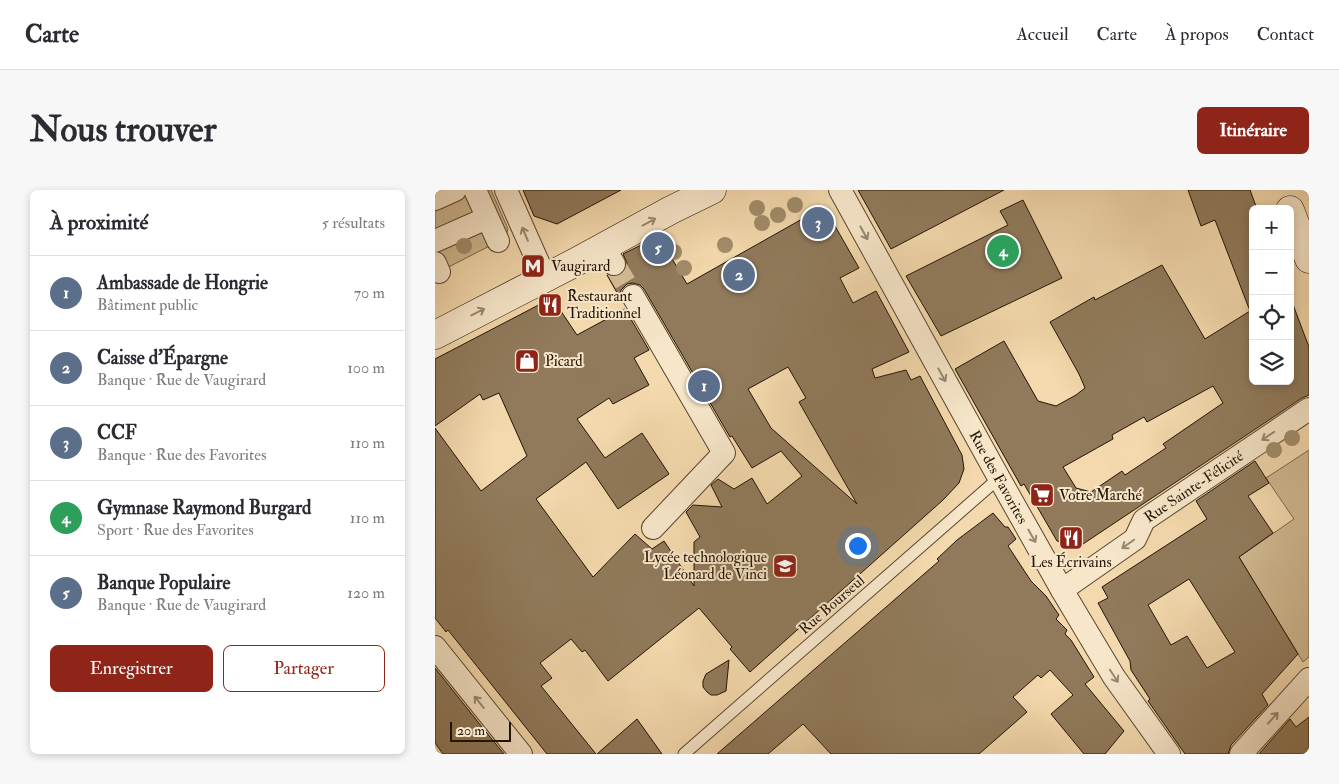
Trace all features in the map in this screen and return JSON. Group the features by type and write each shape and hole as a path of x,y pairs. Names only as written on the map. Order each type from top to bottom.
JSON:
{"main road":[{"path":"436,332 545,278 609,255 712,190"},
{"path":"1283,190 1289,205"},
{"path":"1294,220 1309,259"}],"street":[{"path":"435,199 455,190"},
{"path":"475,190 498,241"},
{"path":"506,190 545,278"},
{"name":"Rue des Favorites","path":"840,190 1062,590 1114,676 1169,754"},
{"path":"435,241 487,218"},
{"path":"633,296 724,453 653,528"},
{"name":"Rue Sainte-Félicité","path":"1062,590 1135,539 1143,520 1309,409"},
{"path":"435,647 521,754"},
{"path":"1241,754 1309,678"}],"lane":[{"name":"Rue Bourseul","path":"684,754 999,478"}],"shaded area":[{"path":"435,190 491,190 508,229 505,238 435,274"},
{"path":"1309,450 1309,657 1303,662 1239,557 1294,519 1266,478"}],"building":[{"path":"523,190 621,190 557,224 534,216"},
{"path":"858,190 1004,190 891,249"},
{"path":"1188,190 1250,190 1256,205 1249,205 1249,308 1215,220 1201,226"},
{"path":"1023,200 1062,278 941,336 906,276 1008,225 1000,211"},
{"path":"811,214 831,219 859,268 840,278 853,303 876,291 909,352 872,369 875,378 906,370 911,380 920,376 962,455 964,469 959,483 943,500 750,672 730,649 732,647 699,608 608,681 585,650 582,652 571,639 540,663 552,678 541,686 596,754 547,754 448,630 446,632 435,618 435,428 481,491 527,456 499,393 483,400 480,394 435,426 435,359 552,298 577,335 625,309 649,350 634,358 649,385 613,404 609,398 577,419 605,458 642,433 669,474 618,509 586,462 536,499 593,577 635,534 652,549 664,541 694,586 694,542 700,537 686,512 693,505 722,507 711,485 718,479 734,489 752,478 767,504 802,476 781,451 752,468 732,436 730,437 644,289 640,285 627,284 621,290 620,298 607,275 615,277 625,271 627,263 623,254 643,244 645,248 661,240 687,284","holes":["788,367 806,398 799,402 857,504 771,428 748,389"]},
{"path":"1162,265 1205,339 1249,312 1249,385 1294,385 1294,307 1309,347 1309,395 1080,546 1057,541 1024,484 1021,486 955,369 1004,341 1038,401 1056,406 1085,388 1050,322 1094,297 1095,300","holes":["1213,386 1223,403 1163,444 1166,448 1125,475 1122,471 1091,492 1076,488 1063,467 1113,439 1112,435 1144,417 1147,422"]},
{"path":"1255,461 1269,483 1248,496 1273,533 1239,557 1298,654 1262,694 1268,705 1231,745 1228,754 1185,754 1148,701 1150,699 1131,670 1130,661 1098,603 1108,598 1102,587 1207,519 1196,501","holes":["1189,579 1235,652 1207,668 1187,636 1171,645 1148,605"]},
{"path":"993,513 1005,527 1008,527 1016,539 1008,546 1031,581 1046,596 1059,615 1056,619 1067,630 1065,634 1071,640 1094,677 1085,684 1124,731 1105,754 1084,754 1051,714 1073,695 1050,670 1041,678 1038,675 1013,697 1027,712 979,754 831,754 803,724 768,754 717,754 939,561 937,559 957,540"},
{"path":"729,660 726,691 717,695 711,695 703,687 706,674"},
{"path":"435,668 504,754 443,754 435,743"},
{"path":"1309,717 1309,754 1259,754 1290,719 1296,727"},
{"path":"637,719 662,754 597,754"}],"tunnel":[{"path":"614,264 633,296"}],"place":[{"name":"CCF","path":"818,223"},
{"name":"Banque Populaire","path":"658,248"},
{"name":"Gymnase Raymond Burgard","path":"1003,251"},
{"name":"Vaugirard","path":"533,266"},
{"name":"Caisse d'Épargne","path":"739,275"},
{"name":"Restaurant Traditionnel","path":"550,305"},
{"name":"Picard","path":"527,361"},
{"name":"Ambassade de Hongrie","path":"704,386"},
{"name":"Votre Marché","path":"1042,495"},
{"name":"Les Écrivains","path":"1071,538"},
{"name":"Lycée technologique Léonard de Vinci","path":"785,566"}]}
